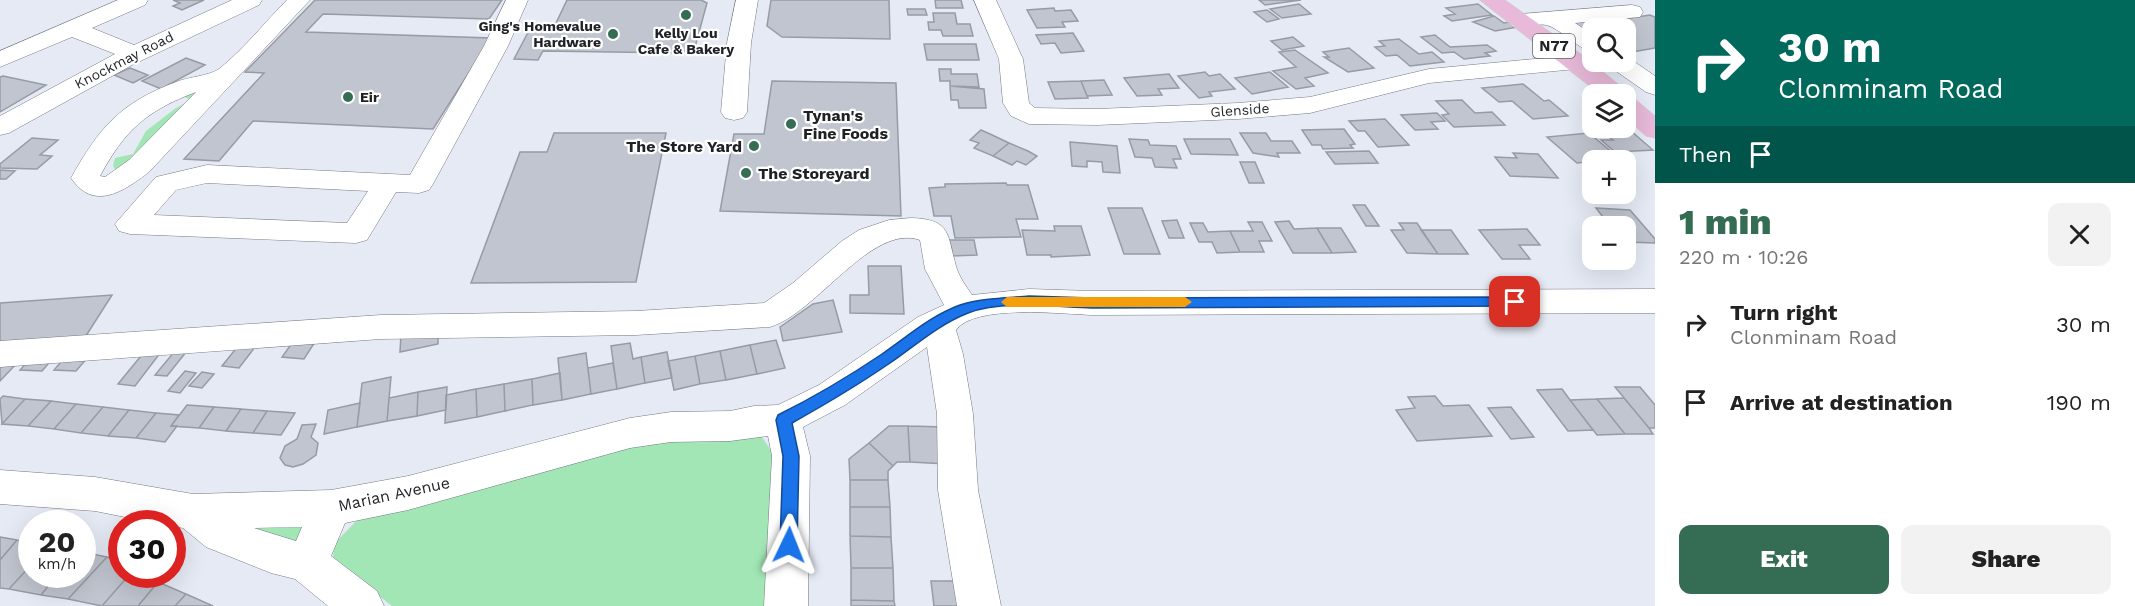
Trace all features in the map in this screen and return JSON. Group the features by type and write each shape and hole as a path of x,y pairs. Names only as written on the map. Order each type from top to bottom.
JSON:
{"main road":[{"name":"N77","path":"1491,0 1520,21 1582,53"},
{"path":"1639,110 1655,130"}],"street":[{"path":"0,60 137,0"},
{"path":"226,76 203,80 183,87 122,124 98,155 85,178 95,187 112,185 139,166 226,76 282,18 299,0"},
{"path":"388,182 356,233 130,224 166,183 207,174 388,182 419,184 496,46 517,0"},
{"path":"734,112 739,44 747,0"},
{"name":"Glenside","path":"985,0 1011,59 1016,104 1029,116 1121,116 1238,111 1310,105 1429,76 1582,54"},
{"path":"245,3 269,19 282,18"},
{"name":"Knockmay Road","path":"0,127 134,54 245,3"},
{"path":"1520,21 1554,6 1655,5"},
{"path":"1554,6 1582,51"},
{"path":"72,28 134,54"},
{"path":"0,354 381,327 612,323 770,315 785,308 852,248 874,234 891,229 908,228 924,229 932,233 936,242 940,267 949,286 954,313"},
{"path":"786,606 791,456 783,420 832,394 954,313 984,304 1029,301 1092,303 1655,301"},
{"path":"954,313 939,330 946,354 955,414 958,490 979,606"},
{"name":"Marian Avenue","path":"0,487 95,494 194,512 331,508 420,490 630,433 671,427 730,426 783,420"},
{"path":"307,563 331,508"},
{"path":"194,512 221,534 272,554 307,563 362,606"}],"green space":[{"path":"204,88 125,169 115,169 113,166 115,158 133,154 146,131 176,108 191,100 179,94"},
{"path":"762,437 774,455 770,606 392,606 333,560 334,544 364,513 661,440"},
{"path":"309,523 296,550 245,524"}],"building":[{"path":"173,0 204,0 182,10 173,6 180,3"},
{"name":"Eir","path":"315,0 502,0 489,19 323,14 306,32 491,38 433,129 253,121 219,161 184,159 264,73 245,72"},
{"name":"Ging's Homevalue Hardware","path":"567,0 701,0 707,3 695,47 681,53 543,51 538,60 514,59 533,23 556,23"},
{"path":"771,0 889,0 890,39 782,37 767,26"},
{"path":"935,0 961,0 963,8 936,8"},
{"path":"1259,0 1301,0 1265,5"},
{"path":"1299,4 1311,14 1282,18 1270,9"},
{"path":"1478,4 1492,15 1452,21 1444,16 1455,14 1446,8"},
{"path":"1054,8 1055,11 1071,10 1078,21 1062,22 1065,27 1037,28 1027,10"},
{"path":"907,9 925,9 927,15 908,15"},
{"path":"1267,10 1279,19 1267,22 1254,12"},
{"path":"933,13 955,13 957,24 970,24 973,36 943,36 941,30 929,30 928,22 934,22"},
{"path":"1591,15 1597,18 1582,18 1582,31 1564,20"},
{"path":"1650,15 1655,17 1655,48 1636,51 1636,18 1630,18"},
{"path":"1494,16 1504,23 1509,22 1517,27 1495,31 1473,22"},
{"path":"1073,33 1084,51 1061,53 1055,43 1041,44 1036,35"},
{"path":"1435,35 1450,47 1487,45 1496,51 1485,53 1490,56 1464,59 1454,52 1442,53 1421,37"},
{"path":"1293,37 1304,46 1282,50 1271,41"},
{"path":"1399,39 1419,54 1432,52 1444,62 1410,66 1397,55 1386,56 1375,47 1385,46 1379,41"},
{"path":"924,44 976,44 979,60 927,60"},
{"path":"1349,48 1374,68 1348,72 1324,57 1329,57 1323,52"},
{"path":"1295,50 1328,73 1305,78 1314,86 1296,89 1273,71 1296,67 1279,52"},
{"path":"186,58 205,65 161,89 142,81"},
{"path":"130,68 148,75 133,83 114,75"},
{"path":"939,69 951,69 951,74 977,74 979,87 950,86 950,81 940,81"},
{"path":"1205,72 1209,76 1220,74 1235,89 1209,92 1212,96 1199,98 1178,76"},
{"path":"1270,72 1288,87 1252,94 1235,78"},
{"path":"1169,74 1179,88 1158,89 1162,95 1137,96 1124,78"},
{"path":"0,77 46,85 0,112"},
{"path":"1104,80 1112,95 1087,96 1081,81"},
{"path":"772,81 896,83 901,216 720,211 734,134 764,134"},
{"path":"1081,81 1088,98 1055,99 1048,82"},
{"path":"1523,84 1544,101 1549,100 1568,116 1533,119 1512,101 1499,102 1482,88"},
{"path":"950,86 984,89 986,108 959,108 958,100 951,100"},
{"path":"1462,100 1475,113 1492,112 1505,125 1454,127 1442,115 1449,114 1436,101"},
{"path":"1437,113 1445,121 1431,122 1438,129 1415,130 1401,115"},
{"path":"1385,119 1409,145 1378,147 1365,131 1358,131 1349,121"},
{"path":"1344,129 1355,144 1350,145 1353,148 1323,149 1321,145 1312,145 1302,130"},
{"path":"981,130 1009,143 993,156 974,148 979,143 970,140"},
{"path":"554,133 666,133 636,282 471,283 520,152 547,152"},
{"path":"1240,133 1266,133 1271,141 1292,141 1300,153 1277,153 1279,157 1253,153"},
{"path":"1582,134 1582,138 1595,138 1609,150 1582,150 1582,163 1577,163 1547,137"},
{"path":"1636,135 1653,150 1613,150 1601,140 1613,140 1610,138 1636,138"},
{"path":"32,138 58,140 40,155 52,156 37,169 0,168 0,164"},
{"path":"1129,139 1148,140 1150,145 1176,146 1181,159 1173,159 1177,168 1155,167 1152,158 1135,157"},
{"path":"1184,139 1230,139 1238,155 1191,154"},
{"path":"1070,142 1117,146 1120,173 1103,172 1102,162 1087,161 1087,167 1072,166"},
{"path":"1009,143 1037,156 1026,165 1017,161 1012,165 993,156"},
{"path":"1369,151 1378,163 1335,164 1326,152"},
{"path":"1513,153 1538,154 1558,178 1510,176 1495,157 1517,158"},
{"path":"1240,162 1255,162 1264,183 1249,183"},
{"path":"0,170 15,171 6,179 0,179"},
{"path":"1006,183 1007,185 1028,185 1038,219 1016,219 1021,237 955,238 951,216 934,216 929,188 945,187 945,184"},
{"path":"1353,205 1365,205 1379,226 1366,226"},
{"path":"1108,208 1142,208 1160,254 1124,254"},
{"path":"1596,208 1630,210 1635,216 1602,216"},
{"path":"1636,217 1655,239 1655,243 1636,242"},
{"path":"1177,220 1184,238 1169,238 1162,221"},
{"path":"1289,221 1294,229 1317,228 1332,253 1293,253 1275,222"},
{"path":"1248,222 1262,222 1272,241 1259,241 1264,252 1240,252 1230,231 1253,231"},
{"path":"1190,223 1203,223 1208,232 1230,231 1240,252 1217,253 1212,242 1199,242"},
{"path":"1399,223 1417,223 1438,254 1407,253 1391,230 1404,230"},
{"path":"1054,226 1081,226 1090,255 1051,257 1051,255 1027,255 1022,230 1055,231"},
{"path":"1317,228 1341,228 1356,252 1332,253"},
{"path":"1527,229 1540,245 1519,245 1530,259 1502,259 1479,230"},
{"path":"1421,230 1451,230 1468,254 1438,254"},
{"path":"949,240 974,240 977,255 952,256"},
{"path":"868,266 901,266 904,314 850,313 850,295 869,295"},
{"path":"112,295 84,339 0,345 0,303"},
{"path":"833,300 842,332 783,341 780,327 813,304"},
{"path":"438,333 438,344 400,352 401,334"},
{"path":"294,340 315,342 304,359 282,357"},
{"path":"776,340 785,368 757,374 750,345"},
{"path":"630,343 633,359 641,357 645,383 617,389 611,346"},
{"path":"750,345 757,374 726,380 720,351"},
{"path":"179,346 190,347 167,376 155,375"},
{"path":"238,346 255,347 239,368 222,366"},
{"path":"145,351 161,352 135,386 118,384"},
{"path":"720,351 726,380 700,384 695,356"},
{"path":"667,352 672,378 645,383 641,357"},
{"path":"586,353 591,394 562,400 558,358"},
{"path":"34,355 55,356 42,371 20,370"},
{"path":"67,355 89,356 76,371 54,370"},
{"path":"695,356 700,384 674,390 668,361"},
{"path":"19,361 0,381 0,362"},
{"path":"613,363 617,389 591,394 588,368"},
{"path":"185,371 196,373 180,393 168,391"},
{"path":"202,372 214,374 202,388 189,386"},
{"path":"560,373 562,400 533,405 532,379"},
{"path":"391,377 387,421 357,427 362,383"},
{"path":"532,379 533,405 505,411 504,384"},
{"path":"504,384 505,411 477,417 476,389"},
{"path":"447,387 446,410 417,416 418,392"},
{"path":"1615,387 1640,387 1655,405 1655,428 1649,428"},
{"path":"476,389 477,417 445,423 446,395"},
{"path":"1562,389 1593,430 1568,431 1537,390"},
{"path":"418,392 417,416 387,421 389,398"},
{"path":"3,396 25,399 2,424 0,399"},
{"path":"1435,396 1443,406 1469,405 1492,436 1417,441 1396,410 1415,408 1408,397"},
{"path":"1624,398 1653,434 1625,434 1597,399"},
{"path":"25,399 51,401 28,426 2,424"},
{"path":"1597,399 1625,434 1597,435 1570,400"},
{"path":"51,401 76,404 54,429 28,426"},
{"path":"360,403 357,427 324,434 328,410"},
{"path":"76,404 103,407 81,433 54,429"},
{"path":"187,405 214,407 199,428 171,426"},
{"path":"103,407 129,410 108,436 81,433"},
{"path":"214,407 241,409 226,431 199,428"},
{"path":"1511,407 1534,437 1511,439 1488,408"},
{"path":"241,409 267,411 253,433 226,431"},
{"path":"129,410 156,413 136,438 108,436"},
{"path":"267,411 295,413 281,435 253,433"},
{"path":"156,413 179,415 171,426 177,426 165,442 136,438"},
{"path":"316,424 311,437 318,443 316,455 303,464 293,467 285,465 280,458 285,446 297,439 302,425"},
{"path":"889,426 908,426 910,462 897,462 893,466 869,443"},
{"path":"908,426 945,427 947,464 910,462"},
{"path":"869,443 893,466 888,471 888,480 850,480 849,459"},
{"path":"850,480 888,480 890,507 850,507"},
{"path":"850,507 890,507 891,537 850,536"},
{"path":"850,536 891,537 893,568 851,568"},
{"path":"0,537 17,540 0,560"},
{"path":"18,540 18,579 9,589 0,588 0,560"},
{"path":"96,555 107,557 96,569"},
{"path":"108,557 108,588 118,588 102,606 68,599 78,588 96,588 96,569"},
{"path":"851,568 893,568 894,601 851,600"},
{"path":"18,579 18,588 47,588 41,595 9,589"},
{"path":"931,581 962,581 966,606 934,606"},
{"path":"47,588 78,588 68,599 41,595"},
{"path":"118,588 153,588 138,606 102,606"},
{"path":"153,588 172,588 186,594 175,606 138,606"},
{"path":"186,594 213,606 175,606"},
{"path":"851,600 894,601 895,606 851,606"}],"slow traffic":[{"path":"1007,302 1185,302"}],"place":[{"name":"Kelly Lou Cafe & Bakery","path":"686,15"},
{"name":"Ging's Homevalue Hardware","path":"613,34"},
{"name":"Eir","path":"348,97"},
{"name":"Tynan's Fine Foods","path":"791,124"},
{"name":"The Store Yard","path":"754,146"},
{"name":"The Storeyard","path":"746,173"}],"route":[{"path":"789,545 791,456 783,420 832,394 930,326 964,309 984,304 1029,301 1092,303 1515,302"}]}
